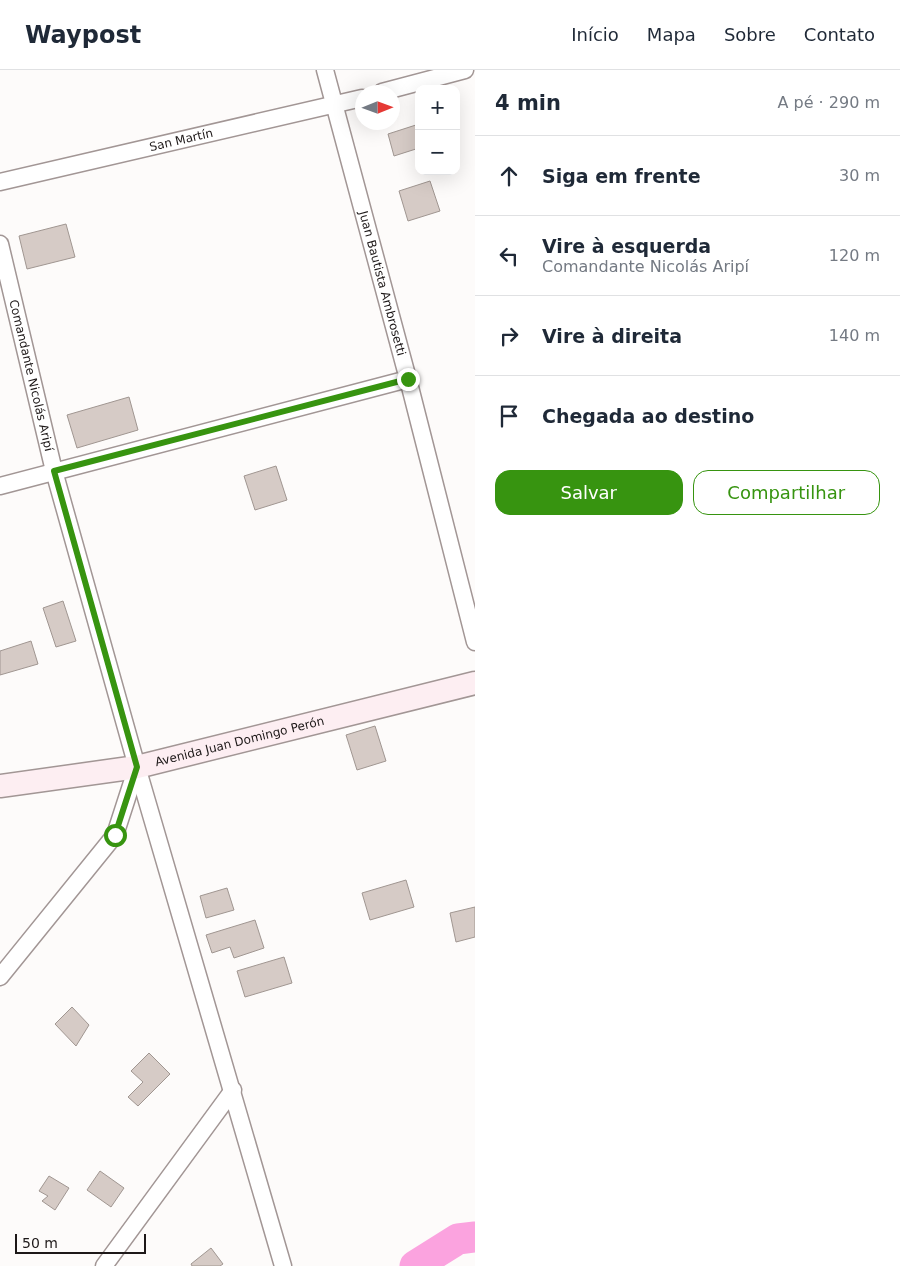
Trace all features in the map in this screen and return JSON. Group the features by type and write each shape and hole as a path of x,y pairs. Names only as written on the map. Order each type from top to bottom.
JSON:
{"main road":[{"name":"Avenida Juan Domingo Perón","path":"0,786 137,767 475,683"}],"street":[{"name":"Juan Bautista Ambrosetti","path":"325,70 408,379 475,642"},
{"path":"400,87 465,70"},
{"name":"San Martín","path":"0,182 355,100"},
{"name":"Comandante Nicolás Aripí","path":"0,244 54,471 137,767 283,1266"},
{"path":"0,486 408,379"},
{"path":"0,977 115,835 137,767"},
{"path":"104,1266 233,1090"}],"building":[{"path":"415,125 415,149 394,156 388,134"},
{"path":"430,181 440,211 408,221 399,191"},
{"path":"66,224 75,257 27,269 19,236"},
{"path":"129,397 138,430 77,448 67,415"},
{"path":"276,466 287,500 255,510 244,476"},
{"path":"63,601 76,641 56,647 43,608"},
{"path":"31,641 38,664 0,675 0,651"},
{"path":"375,726 386,761 357,770 346,735"},
{"path":"406,880 414,907 370,920 362,893"},
{"path":"227,888 234,910 206,918 200,896"},
{"path":"475,907 475,937 456,942 450,913"},
{"path":"255,920 264,948 234,958 230,947 212,953 206,935"},
{"path":"284,957 292,983 245,997 237,971"},
{"path":"72,1007 89,1025 76,1046 55,1024"},
{"path":"149,1053 170,1074 138,1106 128,1097 143,1082 131,1071"},
{"path":"100,1171 124,1188 111,1207 87,1190"},
{"path":"49,1176 69,1188 55,1210 42,1201 48,1196 39,1191"},
{"path":"211,1248 223,1264 220,1266 192,1266 191,1264"}],"waterway":[{"path":"415,1266 458,1239 475,1237"}],"route":[{"path":"115,835 137,767 54,471 408,379"}]}
